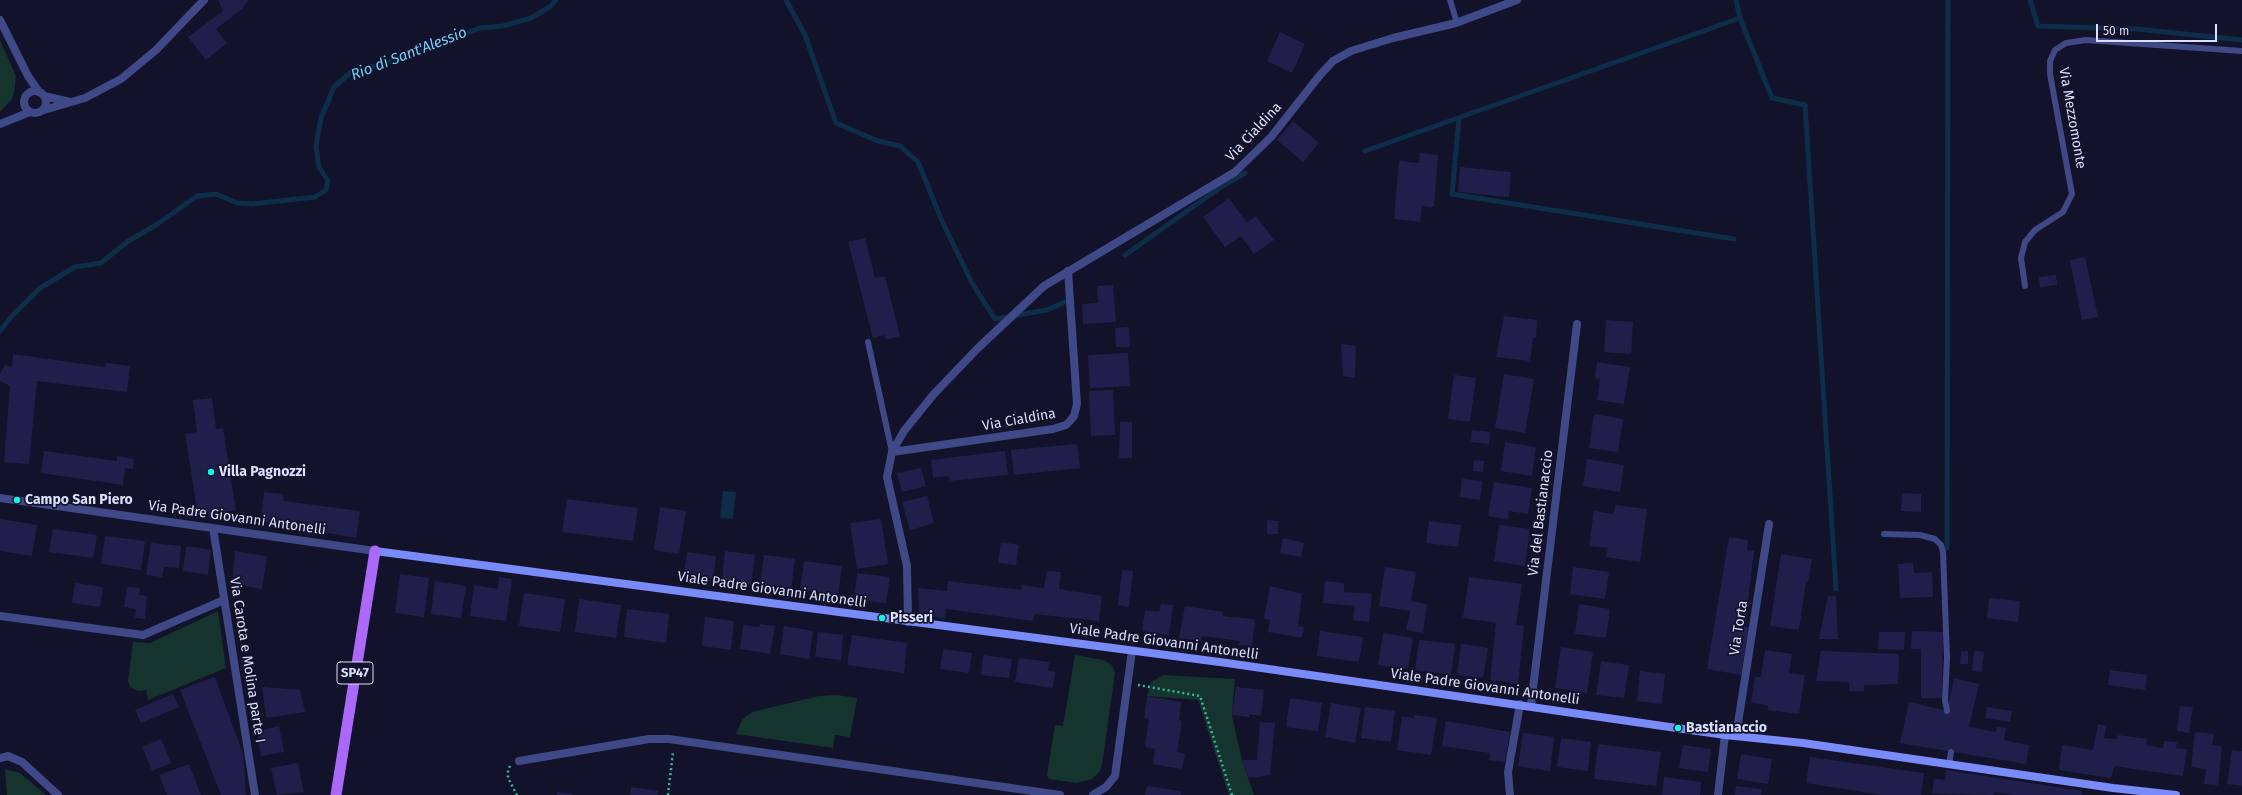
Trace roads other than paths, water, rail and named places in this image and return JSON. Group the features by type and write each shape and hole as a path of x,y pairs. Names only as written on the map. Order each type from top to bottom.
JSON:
{"main road":[{"name":"Viale Padre Giovanni Antonelli","path":"375,552 1132,651 1520,704 1725,735 1803,743 1949,764 2113,792 2176,795"},
{"name":"SP47","path":"336,795 375,552"}],"street":[{"path":"0,124 30,112 37,113 98,92 132,72 156,50 204,0"},
{"name":"Via Cialdina","path":"908,622 907,566 887,477 892,452 904,431 933,395 1026,302 1068,271 1235,172 1271,137 1320,75 1334,61 1352,51 1457,23 1517,0"},
{"path":"0,20 28,76 42,94 46,105 44,110"},
{"path":"12,118 29,94 28,76"},
{"path":"29,94 42,94 71,102"},
{"path":"24,103 30,112"},
{"name":"Via Cialdina","path":"892,452 1053,429 1066,425 1070,421 1074,416 1077,404 1068,271"},
{"name":"Via del Bastianaccio","path":"1531,706 1577,324"},
{"name":"Via Padre Giovanni Antonelli","path":"0,498 375,552"},
{"name":"Via Torta","path":"1736,736 1769,524"},
{"name":"Via Carota e Molina parte I","path":"213,528 255,795"},
{"path":"0,616 143,635 224,600"},
{"path":"1093,795 1106,787 1115,776 1132,651"},
{"path":"1510,795 1508,772 1520,704"},
{"path":"1718,795 1725,735"},
{"path":"519,761 649,739 675,739 1060,795"},
{"path":"4,757 26,765 58,795"}],"lane":[{"path":"1450,0 1457,23"},
{"name":"Via Mezzomonte","path":"2025,286 2021,258 2025,242 2035,230 2063,212 2072,194 2050,74 2050,61 2055,50 2066,43 2086,40 2242,51"},
{"name":"Via Cialdina","path":"868,342 892,452"},
{"path":"1884,534 1920,535 1935,539 1941,545 1943,552 1947,658 1945,700 1947,711"},
{"path":"1949,764 1951,752"}],"water":[{"path":"723,491 736,492 733,519 720,518"}],"waterway":[{"name":"Rio di Sant'Alessio","path":"0,331 11,317 40,288 75,267 101,263 127,242 156,225 197,196 216,194 237,203 252,204 315,197 326,190 328,181 319,167 316,147 321,118 334,87 350,73 389,62 480,28 503,26 531,18 551,6 556,0"},
{"path":"786,0 805,35 836,123 878,141 900,146 918,162 942,221 972,283 995,319 1047,310 1065,302"},
{"path":"1736,0 1740,18 1772,98 1805,105 1836,589"},
{"path":"1947,548 1948,0"},
{"path":"2030,0 2038,26 2137,29 2242,40"},
{"path":"1365,151 1740,18"},
{"path":"1459,118 1452,194 1734,239"},
{"path":"1125,255 1221,187 1245,173"}],"place":[{"name":"Villa Pagnozzi","path":"211,472"},
{"name":"Campo San Piero","path":"17,500"},
{"name":"Pisseri","path":"882,618"},
{"name":"Bastianaccio","path":"1678,728"}]}
